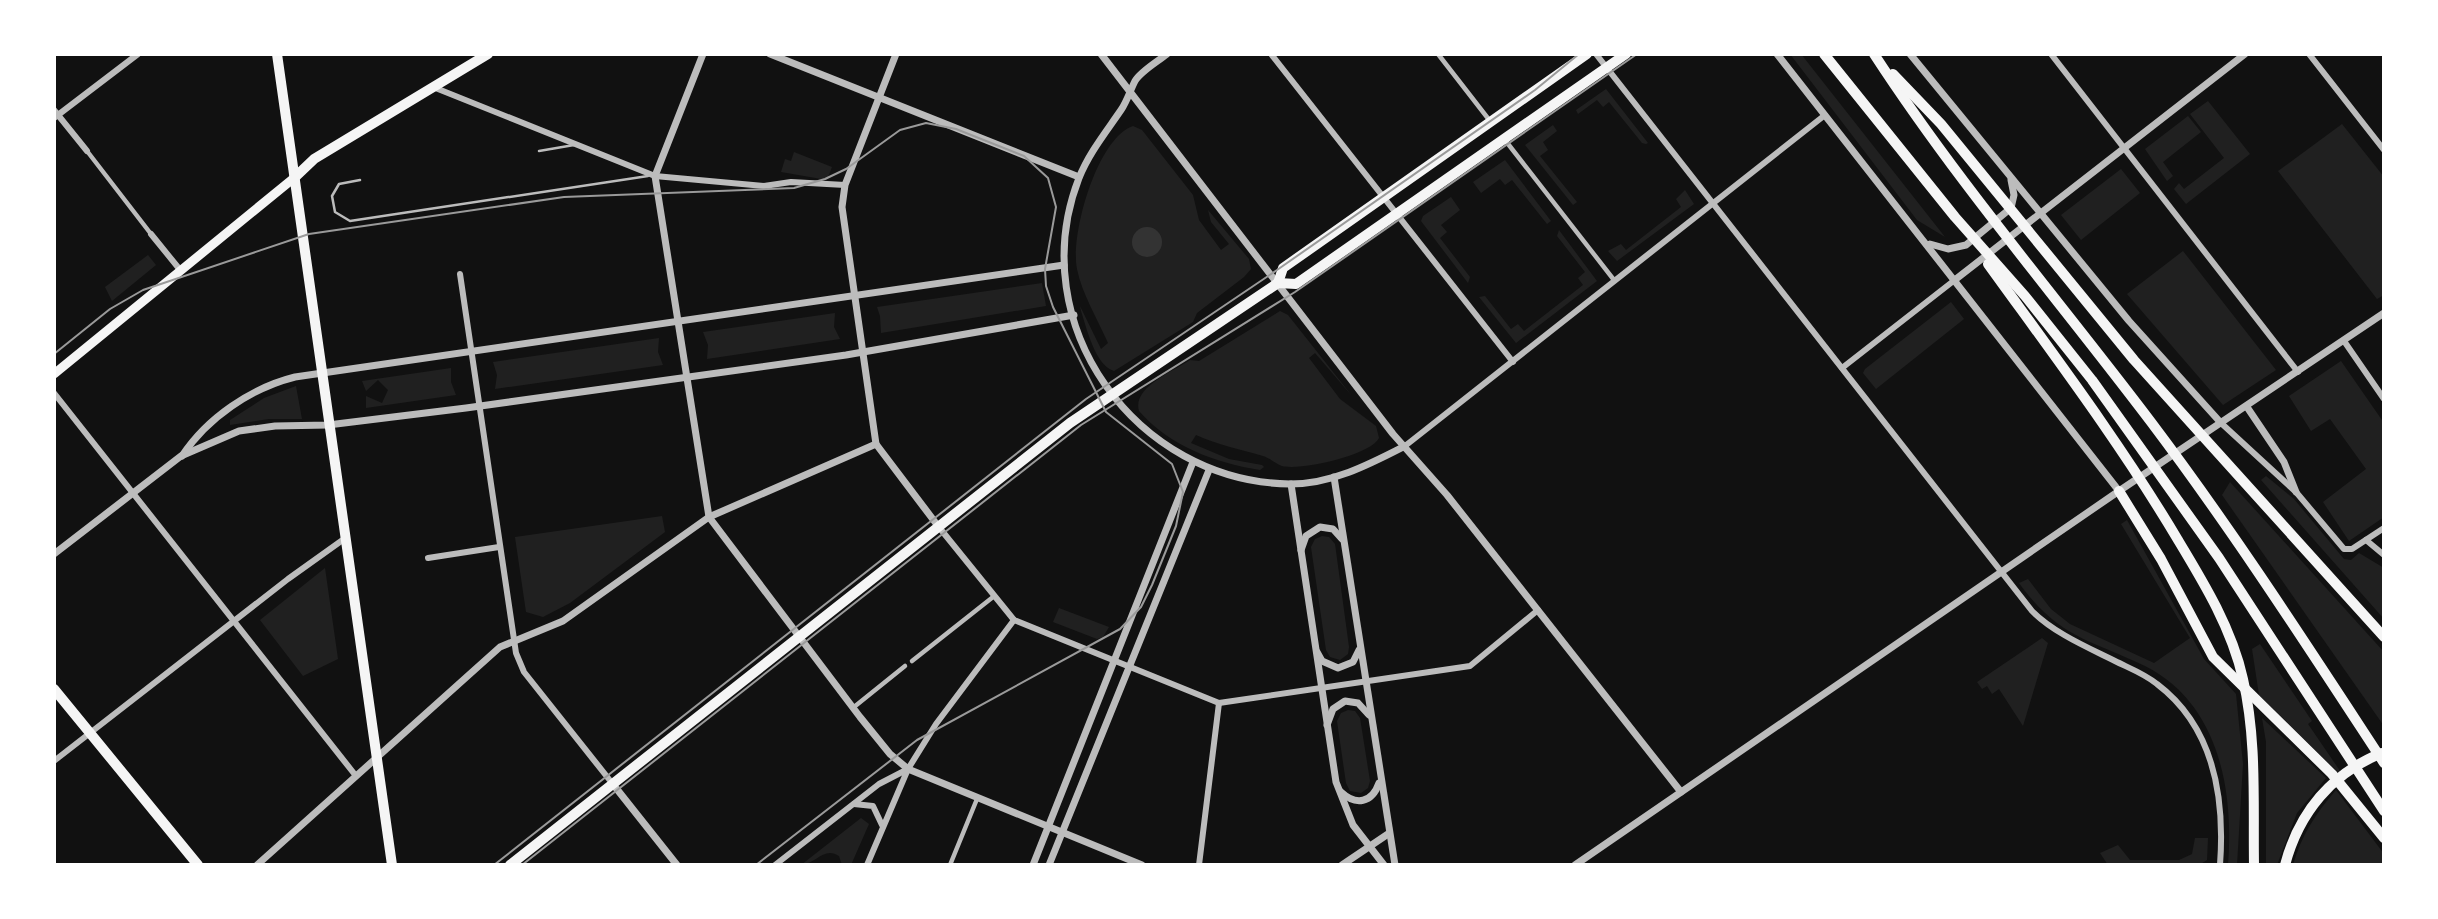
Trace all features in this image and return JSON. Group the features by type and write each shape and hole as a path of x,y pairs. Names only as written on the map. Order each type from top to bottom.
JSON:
{"highway":[{"path":"1824,54 1955,218 2119,446 2206,587 2231,640 2243,678 2252,744 2254,865"},
{"path":"1874,54 1941,124 2134,360 2384,636"},
{"path":"1874,54 1927,135 2083,332 2213,505 2383,757 2349,768 2326,788 2308,811 2291,842 2285,865"},
{"path":"1955,218 2025,296 2092,380 2219,558 2384,811"},
{"path":"2123,489 2213,657 2325,766 2384,838"},
{"path":"2247,865 2253,812"}],"main road":[{"path":"277,54 320,373 392,865"},
{"path":"54,374 314,159 488,54"},
{"path":"1278,283 1283,268 1587,54"},
{"path":"504,865 513,862 1110,393 1278,283 1297,284 1626,54"},
{"path":"54,689 198,865"}],"street":[{"path":"138,54 56,114 181,271"},
{"path":"704,54 655,176 709,517 853,708 890,754 908,769 1142,865"},
{"path":"770,54 1079,177"},
{"path":"896,54 845,185 842,207 876,444 993,597 1014,620 1219,703 1470,666 1538,610"},
{"path":"1101,54 1405,446 1681,792"},
{"path":"1167,54 1136,79 1079,177 1069,211 1064,265 1074,315 1082,342 1110,393 1129,417 1193,462 1209,470 1241,479 1290,484 1334,477 1405,446 1825,115"},
{"path":"1271,54 1513,362"},
{"path":"1438,54 1491,121"},
{"path":"1596,54 2040,619 2155,682 2190,718 2206,746 2216,780 2221,818 2220,865"},
{"path":"1777,54 2123,489"},
{"path":"1910,54 2039,214 2151,346 2221,423 2296,492 2347,550 2384,528"},
{"path":"2051,54 2298,372"},
{"path":"1842,368 2245,54"},
{"path":"2309,54 2384,150"},
{"path":"433,87 655,176 764,186 791,182 845,185"},
{"path":"1504,139 1614,280"},
{"path":"1926,242 1956,249 1966,245 2007,213 2014,197 2011,180"},
{"path":"181,456 194,437 254,393 285,379 1064,265"},
{"path":"460,274 513,642 524,672 677,865"},
{"path":"1575,865 2384,313"},
{"path":"54,554 181,456 225,436 252,428 328,425 478,406 863,352 1074,315"},
{"path":"2344,341 2384,399"},
{"path":"54,393 356,776"},
{"path":"2247,407 2284,462 2296,492"},
{"path":"257,865 500,648 563,621 709,517 876,444"},
{"path":"1032,865 1193,462"},
{"path":"1049,865 1209,470"},
{"path":"1334,477 1388,834 1395,865"},
{"path":"1290,484 1336,782 1346,812 1368,847 1384,865"},
{"path":"1300,551 1306,536 1320,527 1333,529 1344,546"},
{"path":"54,761 288,579 344,539"},
{"path":"2366,540 2384,555"},
{"path":"428,558 499,547"},
{"path":"912,661 993,597"},
{"path":"867,865 908,769 936,724 1014,620"},
{"path":"1315,648 1322,661 1338,668 1353,662 1360,646"},
{"path":"853,708 905,666"},
{"path":"1327,730 1333,709 1345,701 1362,705 1371,723"},
{"path":"1199,865 1219,703"},
{"path":"775,865 852,804 894,774 908,769"},
{"path":"1336,782 1343,795 1357,802 1372,797 1380,778"},
{"path":"950,865 976,799"},
{"path":"852,804 873,806 882,819 883,827"},
{"path":"1342,865 1388,834"}],"lane":[{"path":"540,151 577,145"},
{"path":"360,180 339,184 332,196 335,212 350,221 655,176"}],"shaded area":[{"path":"1790,54 1801,54 1945,237 1917,220"},
{"path":"1606,89 1648,143 1642,143 1609,102 1603,107 1597,100 1578,114 1576,110"},
{"path":"2208,101 2250,154 2186,204 2174,189 2179,183 2184,189 2224,158 2190,114"},
{"path":"2188,116 2201,132 2163,162 2173,176 2167,181 2145,149"},
{"path":"2342,124 2384,177 2384,295 2377,299 2278,171"},
{"path":"1553,125 1557,131 1543,142 1548,150 1540,156 1577,202 1573,205 1525,145"},
{"path":"1133,126 1142,130 1193,195 1199,220 1221,250 1229,244 1211,222 1208,210 1249,259 1251,269 1197,313 1193,322 1114,371 1102,362 1086,327 1080,306 1101,349 1108,343 1083,288 1076,254 1082,212 1098,168 1120,134"},
{"path":"794,152 832,167 827,180 781,172 785,159 791,161"},
{"path":"1505,160 1551,221 1547,224 1512,180 1505,185 1500,179 1481,193 1473,182"},
{"path":"2121,169 2140,193 2081,240 2061,215"},
{"path":"1685,190 1694,204 1617,261 1608,251 1621,244 1626,250 1681,207 1676,199"},
{"path":"1451,197 1460,210 1441,225 1447,232 1440,238 1470,277 1468,283 1421,221 1423,216"},
{"path":"1147,227 1158,231 1162,242 1158,253 1147,257 1136,253 1132,242 1136,231"},
{"path":"1559,230 1597,281 1516,343 1479,297 1485,296 1511,329 1518,324 1524,331 1583,285 1578,278 1585,272 1557,236"},
{"path":"2183,251 2276,370 2223,405 2127,294"},
{"path":"148,255 156,265 112,301 105,287"},
{"path":"1042,283 1046,306 881,333 877,307"},
{"path":"1951,302 1964,319 1876,389 1863,373 1865,369"},
{"path":"1280,311 1288,315 1352,396 1315,353 1309,358 1340,399 1376,426 1379,438 1373,444 1350,456 1291,467 1196,435 1191,443 1229,459 1262,465 1264,467 1260,470 1227,463 1194,451 1164,434 1139,411 1142,394 1156,381 1190,360 1199,361"},
{"path":"835,313 834,327 840,339 707,359 708,345 703,332"},
{"path":"659,338 658,352 663,365 495,389 497,375 493,362"},
{"path":"2341,361 2384,423 2384,517 2349,541 2323,502 2366,469 2330,419 2311,431 2289,396"},
{"path":"451,368 451,382 456,395 366,408 366,396 382,403 388,390 378,380 366,391 362,381"},
{"path":"296,386 302,419 269,419 230,425 230,420 264,398"},
{"path":"2266,476 2294,499 2344,559 2351,560 2359,553 2384,568 2384,619 2261,480"},
{"path":"2230,482 2384,652 2384,726 2222,495"},
{"path":"662,516 665,532 570,603 543,617 526,612 515,537"},
{"path":"2127,520 2204,659 2236,694 2243,764 2237,865 2228,865 2228,808 2224,779 2205,726 2190,702 2170,682 2145,666 2062,626 2034,601 2019,583 2028,579 2051,609 2070,624 2154,663 2190,638 2121,524"},
{"path":"1329,537 1335,544 1349,647 1348,654 1340,660 1330,657 1326,650 1311,547 1315,539"},
{"path":"325,568 338,659 303,676 260,620"},
{"path":"1059,608 1109,627 1103,637 1097,639 1053,622"},
{"path":"2042,638 2048,643 2023,726 1999,689 1992,694 1987,686 1982,689 1977,682"},
{"path":"2260,644 2312,721 2308,724 2347,781 2259,695 2252,649"},
{"path":"1355,711 1360,718 1370,781 1368,788 1361,793 1350,791 1346,783 1337,721 1341,713"},
{"path":"2262,718 2326,778 2297,813 2277,865 2266,865 2266,742"},
{"path":"2336,790 2384,854 2384,865 2293,865 2310,825"},
{"path":"861,818 869,824 851,865 842,865 839,856 829,853 801,865"},
{"path":"2195,838 2208,838 2207,860 2199,865 2108,865 2100,853 2118,845 2130,860 2179,860 2192,854"}],"tram line":[{"path":"494,865 1086,399 1535,90 1579,54"},
{"path":"522,865 1081,425 1295,292 1637,54"},
{"path":"54,354 110,309 143,290 309,234 564,197 794,188 825,179 846,169 900,130 926,123 956,129 1024,156 1048,178 1056,207 1045,269 1046,286 1053,307 1106,412 1172,464 1183,492 1176,526 1141,607 1120,629 917,740 756,865"}]}
